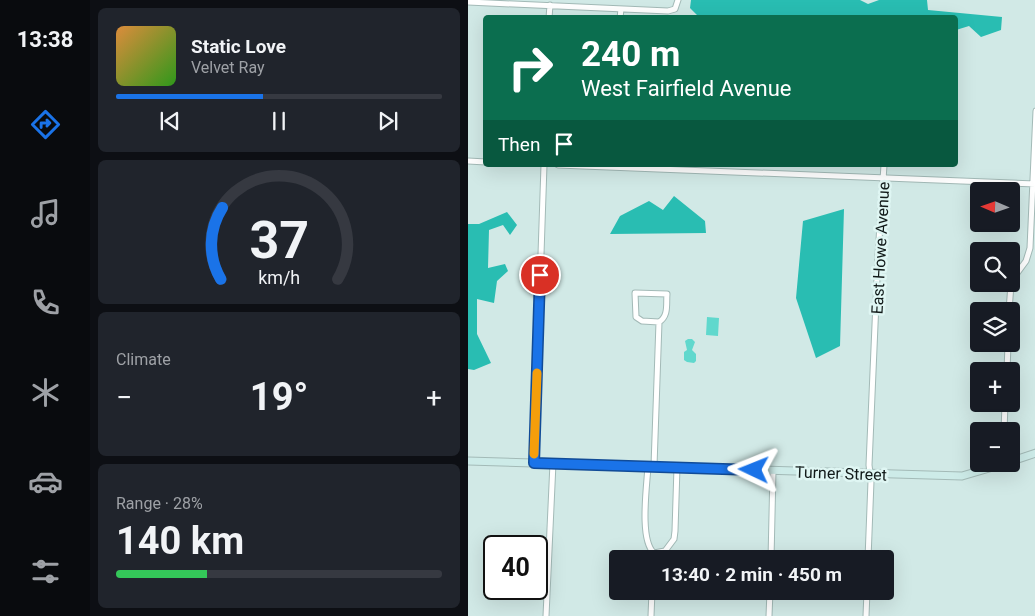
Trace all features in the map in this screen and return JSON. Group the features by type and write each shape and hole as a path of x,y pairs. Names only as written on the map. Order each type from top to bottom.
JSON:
{"street":[{"path":"468,2 672,10 676,8 678,0"},
{"path":"549,15 550,5"},
{"path":"620,15 621,9"},
{"path":"1020,269 1026,261 1030,248 1036,111"},
{"path":"468,162 483,162"},
{"path":"534,463 544,167"},
{"path":"605,167 1034,184"},
{"name":"East Howe Avenue","path":"868,550 871,473 869,465 878,255 884,167"},
{"path":"636,293 667,294 666,314 664,319 659,322 642,321 636,317 636,293"},
{"path":"651,550 647,541 646,529 659,322"},
{"path":"1020,458 1036,453"},
{"name":"Turner Street","path":"468,461 962,476 976,472"},
{"path":"546,616 553,464"},
{"path":"667,550 674,539 675,531 677,467"},
{"path":"771,550 773,471"},
{"path":"651,616 652,600"},
{"path":"769,616 770,600"},
{"path":"866,616 867,600"}],"shaded area":[{"path":"691,0 860,0 868,4 879,0 927,0 928,10 1002,17 1001,30 981,37 969,26 958,29 958,15 697,15 690,8"},
{"path":"674,196 705,221 706,233 610,234 620,216 649,201 663,210"},
{"path":"844,209 840,346 816,358 796,298 803,221"},
{"path":"507,212 517,225 510,235 503,225 489,230 488,268 505,264 508,271 497,281 494,303 477,299 477,334 491,363 474,370 468,369 468,224 479,224"},
{"path":"707,317 719,318 718,336 706,335"},
{"path":"692,339 695,342 692,350 696,354 696,361 694,363 684,360 684,352 687,350 685,341"}],"slow traffic":[{"path":"534,454 537,373"}],"route":[{"path":"540,275 534,463 754,470"}]}
